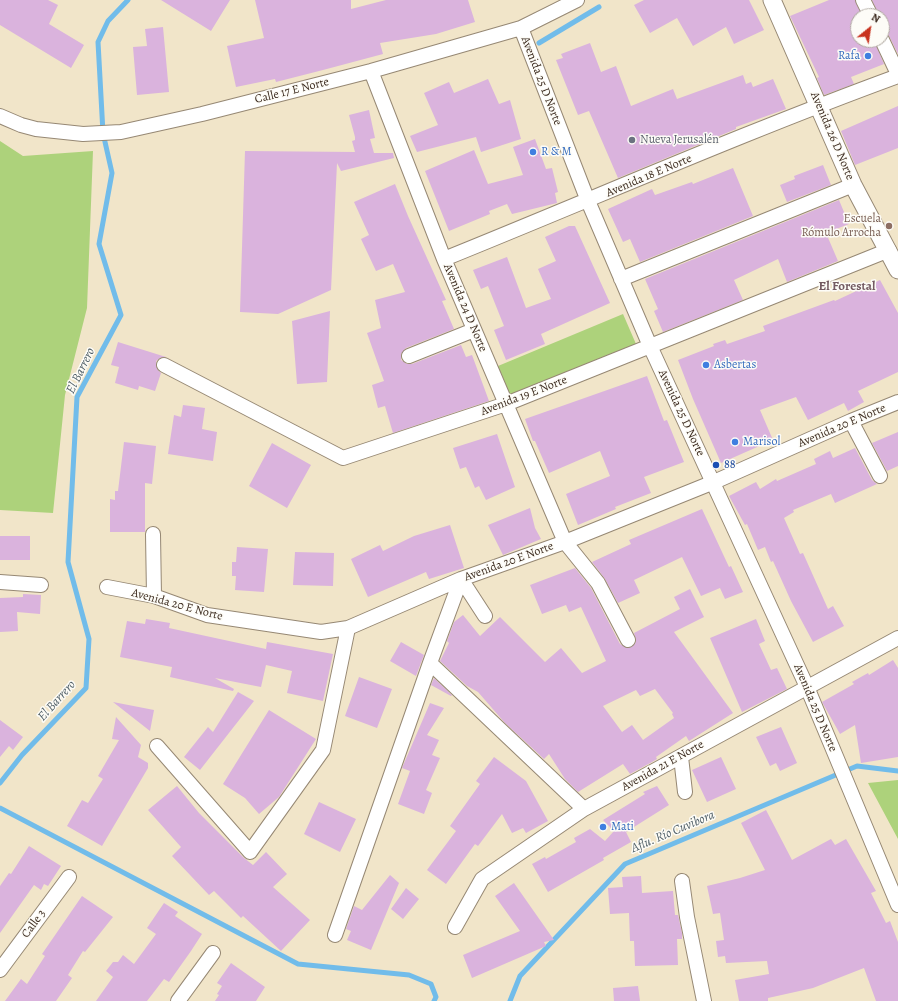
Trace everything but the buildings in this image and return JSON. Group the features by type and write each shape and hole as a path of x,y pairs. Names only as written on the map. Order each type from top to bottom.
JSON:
{"street":[{"name":"Calle 17 E Norte","path":"0,116 21,125 36,129 83,134 121,132 202,114 371,71 521,28 577,0"},
{"name":"Avenida 26 D Norte","path":"772,0 853,185 889,250 898,270"},
{"name":"Avenida 25 D Norte","path":"521,28 588,201 621,279 650,346 714,482 807,687 898,905"},
{"path":"886,48 898,75"},
{"name":"Avenida 24 D Norte","path":"371,71 444,259 565,542 598,583 628,640"},
{"name":"Avenida 18 E Norte","path":"444,259 819,105 898,75"},
{"path":"621,279 853,185"},
{"name":"Avenida 19 E Norte","path":"164,365 344,458 506,404 889,250"},
{"path":"409,356 474,330"},
{"name":"Avenida 20 E Norte","path":"107,587 154,596 207,615 321,632 348,628 461,579 565,542 714,482 852,420 898,402"},
{"path":"852,420 880,476"},
{"path":"153,534 154,596"},
{"path":"461,579 485,616"},
{"path":"335,935 461,579"},
{"path":"0,582 41,585"},
{"path":"157,746 250,852 323,750 348,628"},
{"name":"Avenida 21 E Norte","path":"455,927 482,879 584,809 898,638"},
{"path":"430,663 584,809"},
{"path":"681,757 685,792"},
{"name":"Calle 3","path":"0,970 69,877"},
{"path":"682,881 687,917 704,1001"},
{"path":"178,1001 213,953"}],"green space":[{"path":"0,141 23,156 93,151 87,308 65,395 53,513 0,510"},
{"path":"623,314 636,344 510,395 498,366"},
{"path":"898,780 898,839 868,783"}],"waterway":[{"name":"El Barrero","path":"0,783 22,755 86,688 89,639 68,562 77,397 121,315 99,244 112,173 103,133 98,42 108,21 128,0"},
{"path":"539,43 599,7"},
{"name":"Aflu. Río Cuvibora","path":"510,1001 520,976 625,864 857,766 898,771"},
{"path":"0,808 298,964 409,975 431,984 436,997 434,1001"}],"place":[{"name":"Rafa","path":"868,56"},
{"name":"Nueva Jerusalén","path":"632,140"},
{"name":"R & M","path":"533,152"},
{"name":"Escuela Rómulo Arrocha","path":"889,226"},
{"name":"Asbertas","path":"706,365"},
{"name":"Marisol","path":"735,442"},
{"name":"88","path":"716,465"},
{"name":"Mati","path":"603,827"}],"district":[{"name":"El Forestal","path":"847,287"}]}
